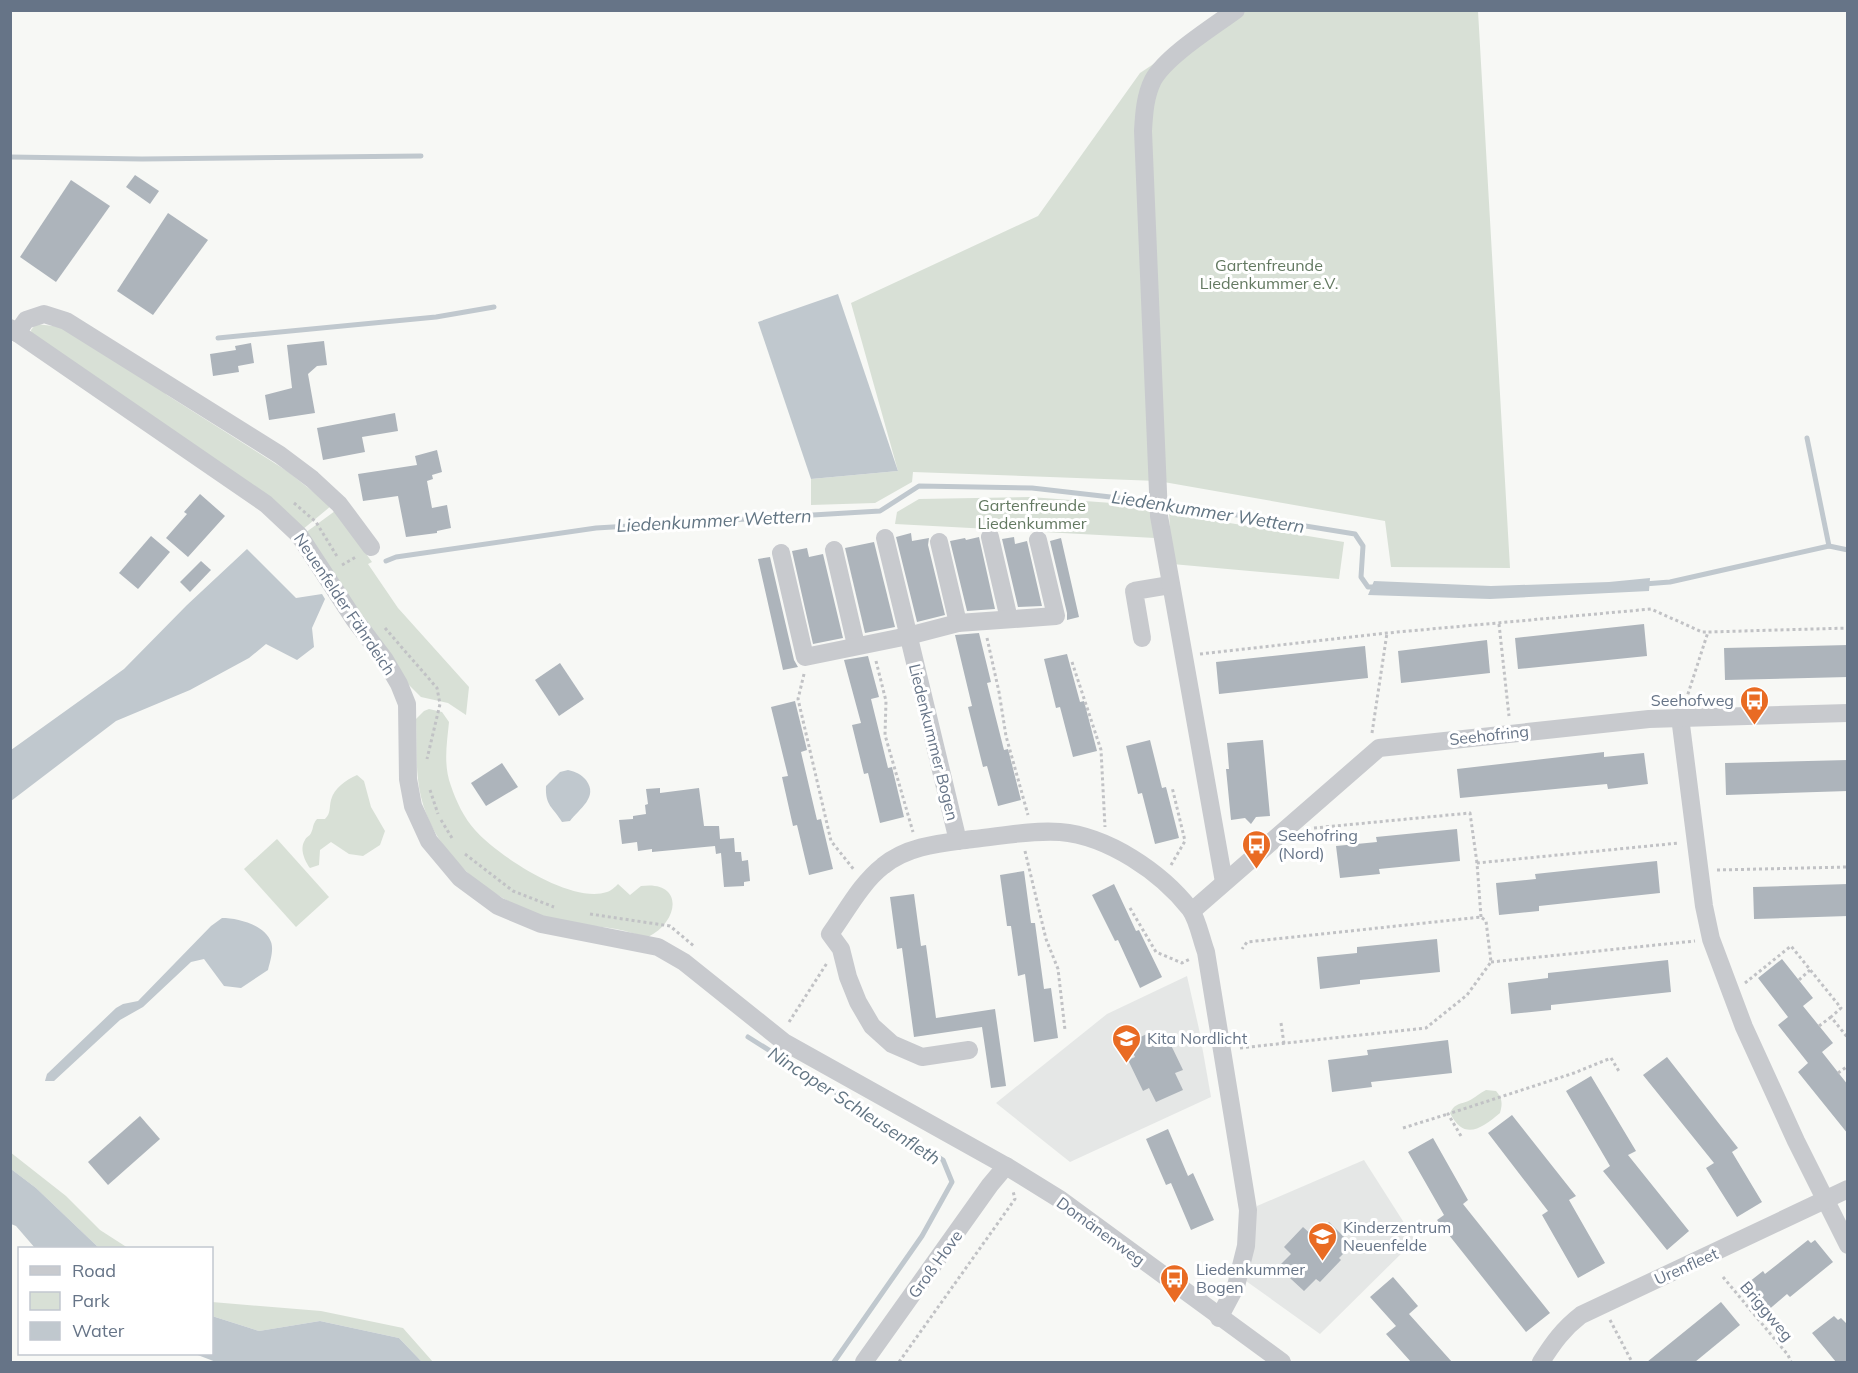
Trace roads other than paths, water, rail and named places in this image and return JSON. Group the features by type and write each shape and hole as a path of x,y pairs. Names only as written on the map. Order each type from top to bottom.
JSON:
{"street":[{"path":"1192,911 1224,882 1159,516 1143,131 1145,102 1153,80 1164,66 1236,10"},
{"name":"Neuenfelder Fährdeich","path":"364,551 339,504 312,479 280,455 66,321 44,314 26,320 14,331 267,504 299,535 399,684 407,704 408,779 413,806 429,841 460,878 498,906 541,924 658,947 684,962 784,1041 1006,1166"},
{"path":"990,537 1009,619"},
{"name":"Liedenkummer Bogen","path":"885,538 958,841"},
{"path":"781,553 805,657 863,644 908,639 958,623 1056,616 1038,540"},
{"path":"939,542 958,623"},
{"path":"834,550 863,644"},
{"path":"1142,638 1134,591 1170,585"},
{"name":"Seehofring","path":"1224,882 1379,748 1680,717 1848,713"},
{"path":"1680,717 1711,939 1744,1026 1796,1141 1848,1245"},
{"name":"Liedenkummer Bogen","path":"969,1050 922,1056 892,1044 872,1026 858,1002 841,949 830,934 866,884 883,865 918,848 1027,833 1061,832 1106,843 1162,879 1192,911 1206,952 1248,1210 1246,1246 1236,1286 1219,1318"},
{"name":"Domänenweg","path":"1006,1166 1060,1200 1282,1362"},
{"name":"Groß Hove","path":"864,1362 990,1185 1006,1166"},
{"name":"Urenfleet","path":"1541,1362 1555,1339 1581,1315 1848,1189"}],"water":[{"path":"838,294 898,471 811,479 758,322"},
{"path":"247,549 296,598 322,594 325,599 312,628 314,647 297,660 266,644 249,658 190,690 116,721 11,801 11,750 124,669 187,605"},
{"path":"1650,578 1649,591 1490,599 1368,595 1374,581 1491,586 1609,582"},
{"path":"568,770 586,780 590,792 586,802 570,821 562,822 548,802 546,786 560,772"},
{"path":"222,918 236,919 250,924 268,936 272,949 268,970 241,988 224,986 204,959 191,962 143,1007 120,1020 54,1081 45,1081 47,1074 116,1008 138,1001 211,926"},
{"path":"11,1169 36,1188 98,1247 34,1247 16,1226 11,1224"},
{"path":"213,1316 259,1331 320,1321 399,1338 422,1362 216,1362 198,1355 213,1355"}],"waterway":[{"path":"10,157 142,159 421,156"},
{"path":"218,338 436,317 494,307"},
{"path":"1807,438 1829,546"},
{"name":"Liedenkummer Wettern","path":"386,561 396,557 596,528 880,511 919,486 1032,488 1154,502"},
{"name":"Liedenkummer Wettern","path":"1163,503 1355,534 1363,546 1361,577 1368,587 1377,587"},
{"name":"Liedenkummer Wettern","path":"1644,584 1670,582 1829,546 1848,550"},
{"name":"Nincoper Schleusenfleth","path":"748,1037 943,1160 952,1182 922,1236 834,1362"}],"place":[{"name":"Seehofweg","path":"1755,726"},
{"name":"Seehofring (Nord)","path":"1257,870"},
{"name":"Kita Nordlicht","path":"1126,1064"},
{"name":"Kinderzentrum Neuenfelde","path":"1322,1262"},
{"name":"Liedenkummer Bogen","path":"1175,1304"}],"park label":[{"name":"Gartenfreunde Liedenkummer e.V.","path":"1269,274"},
{"name":"Gartenfreunde Liedenkummer","path":"1032,514"}]}
